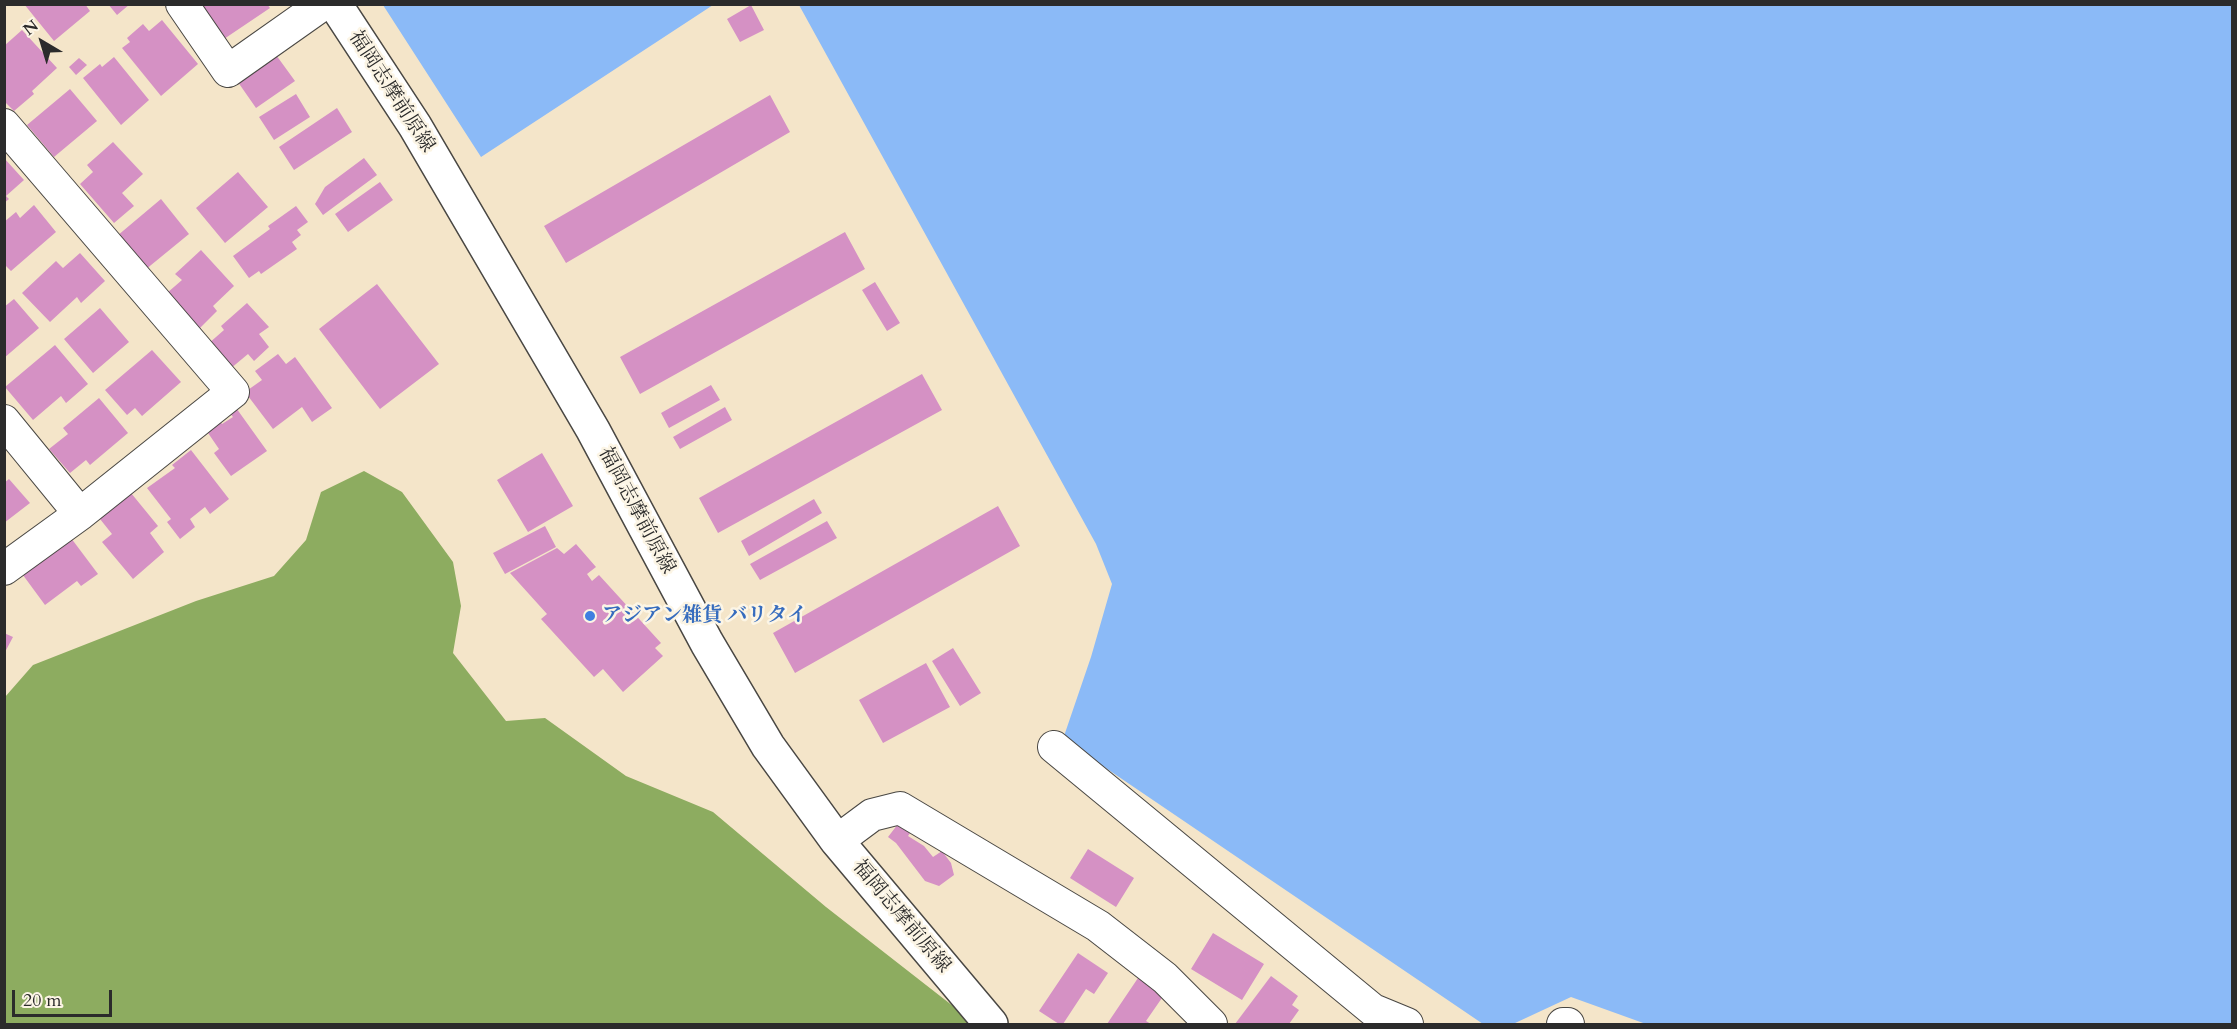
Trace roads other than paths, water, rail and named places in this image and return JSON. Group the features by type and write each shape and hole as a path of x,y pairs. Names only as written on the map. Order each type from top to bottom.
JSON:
{"main road":[{"name":"福岡志摩前原線","path":"335,4 415,126 593,430 707,643 768,746 837,841 991,1024"}],"street":[{"path":"182,4 228,71 323,4"},
{"path":"4,125 233,392 80,514 4,569"},
{"path":"4,421 80,514"},
{"path":"1054,747 1373,1010 1407,1024"},
{"path":"837,841 872,815 900,808 1098,926 1165,978 1211,1024"},
{"path":"1563,1024 1568,1024"}],"water":[{"path":"383,5 713,5 481,157"},
{"path":"799,5 2232,5 2232,1024 1646,1024 1571,997 1513,1024 1483,1024 1063,739 1091,657 1112,584 1096,544"}],"place":[{"name":"アジアン雑貨 バリタイ","path":"590,616"}]}
